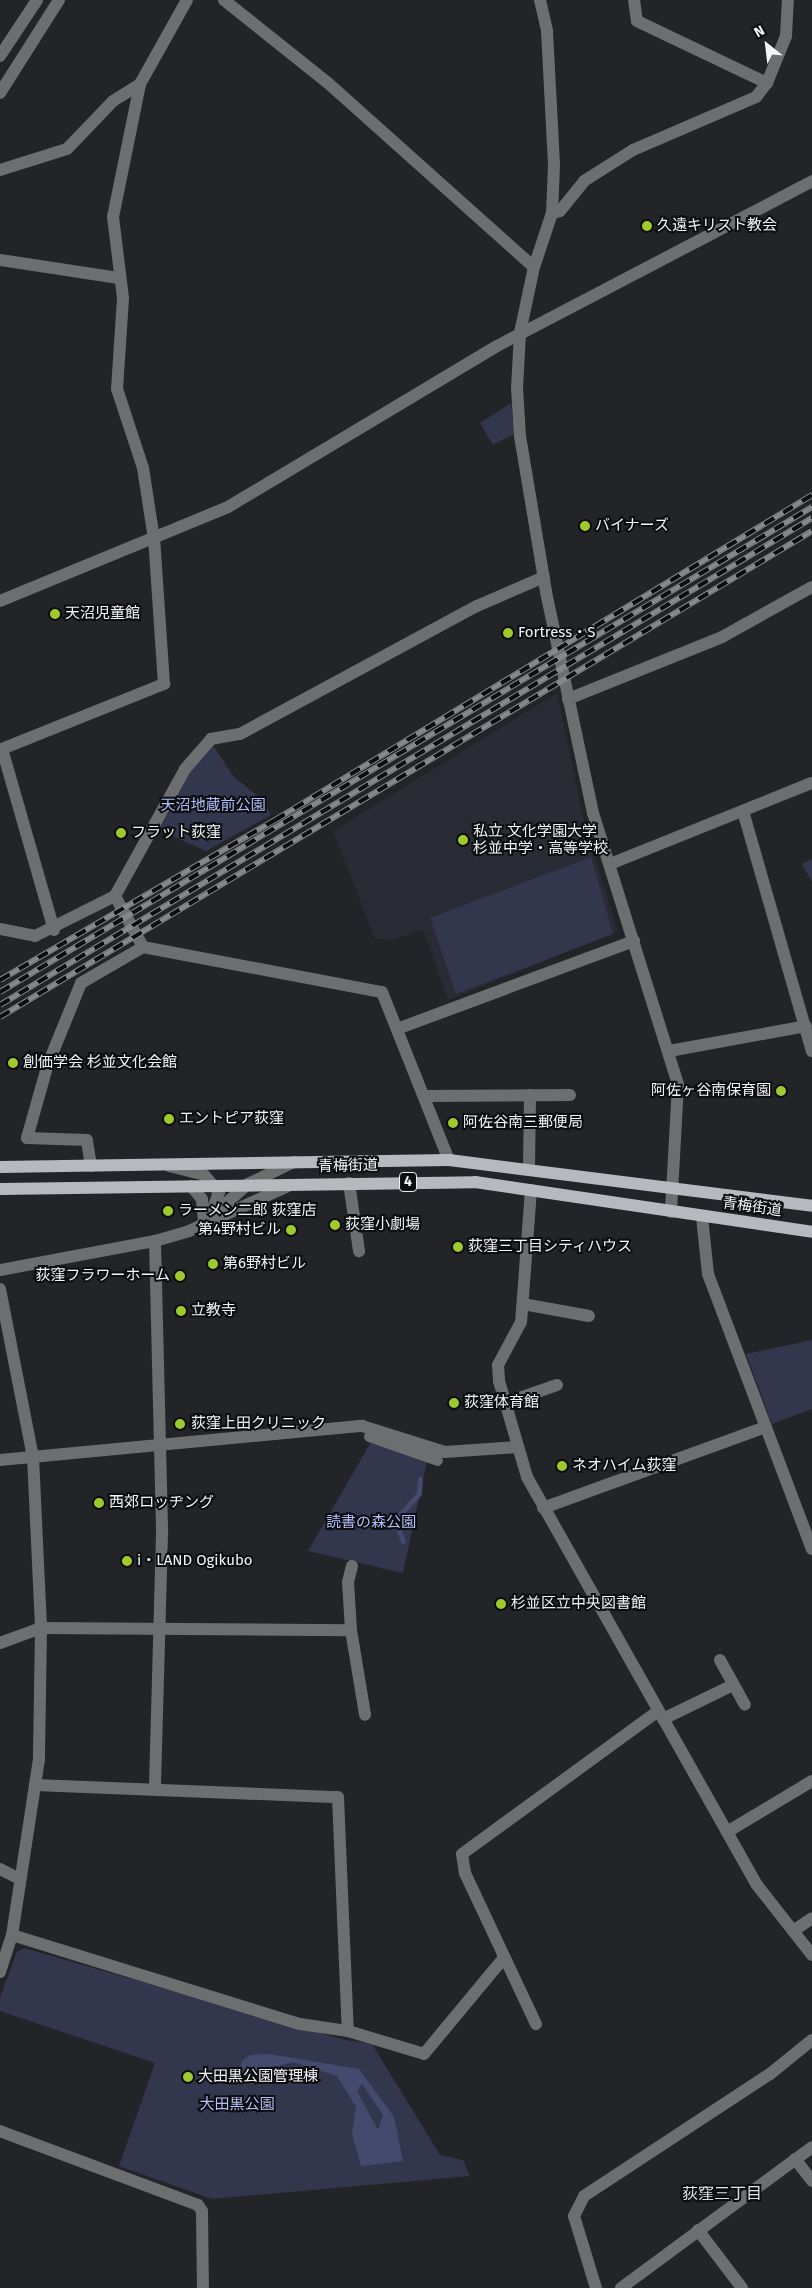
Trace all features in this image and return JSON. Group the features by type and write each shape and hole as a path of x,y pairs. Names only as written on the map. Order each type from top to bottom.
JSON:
{"main road":[{"name":"青梅街道","path":"0,1167 167,1166 296,1161 449,1160 529,1168 674,1189 812,1206"},
{"name":"青梅街道","path":"0,1189 349,1182 475,1182 812,1232"}],"street":[{"path":"0,56 36,0"},
{"path":"0,93 59,0"},
{"path":"54,930 2,749 164,684 154,539 139,448 117,389 123,298 119,278 113,217 140,84 187,0"},
{"path":"224,0 328,83 534,267"},
{"path":"540,0 547,31 547,92 554,166 552,213 534,267 520,334 517,388 520,436 544,577 593,814 678,1085 674,1189 671,1212"},
{"path":"634,0 637,21 767,83"},
{"path":"552,213 560,212 584,181 633,150 741,107 767,83 786,36 788,0"},
{"path":"0,170 67,149 113,101 140,84"},
{"path":"0,601 228,507 520,334 812,181"},
{"path":"0,260 119,278"},
{"path":"0,929 35,936 54,930 115,896 186,769 211,739 240,734 478,606 544,577"},
{"path":"568,699 722,637 812,587"},
{"path":"610,864 812,783"},
{"path":"743,811 812,1051"},
{"path":"115,896 143,947"},
{"path":"397,1029 634,941"},
{"path":"91,1166 87,1140 27,1138 48,1064 81,983 143,947 382,992 449,1160"},
{"path":"669,1052 806,1026"},
{"path":"424,1096 570,1094"},
{"path":"529,1168 530,1095"},
{"path":"204,1223 248,1184 296,1161"},
{"path":"167,1166 204,1175 220,1192 218,1203 204,1223"},
{"path":"349,1182 359,1251"},
{"path":"0,1270 155,1241 204,1223 261,1195 296,1184"},
{"path":"191,1186 202,1199 204,1223"},
{"path":"531,1190 521,1322 498,1364 505,1403 518,1447 543,1508 757,1885 812,1955"},
{"path":"702,1217 708,1274 812,1549"},
{"path":"155,1241 161,1447 160,1627 156,1789"},
{"path":"0,1289 33,1458 41,1628 35,1785 12,1936 0,1972"},
{"path":"522,1304 588,1316"},
{"path":"505,1403 557,1386"},
{"path":"0,1460 161,1447 362,1426 445,1452 518,1447"},
{"path":"543,1508 766,1426"},
{"path":"369,1436 437,1460"},
{"path":"352,1566 348,1582 351,1630 365,1715"},
{"path":"0,1643 41,1628 160,1627 351,1630"},
{"path":"720,1660 746,1705"},
{"path":"536,2024 503,1959 464,1873 462,1854 661,1715 733,1685"},
{"path":"727,1832 812,1781"},
{"path":"35,1785 338,1797 348,2031"},
{"path":"0,1869 20,1878"},
{"path":"793,1931 812,1918"},
{"path":"12,1936 300,2024 348,2031 424,2054 503,1959"},
{"path":"596,2288 574,2216 584,2196 770,2074 812,2040"},
{"path":"0,2131 198,2205 202,2211 203,2288"},
{"path":"621,2288 812,2147"},
{"path":"795,2159 812,2181"},
{"path":"698,2230 742,2288"}],"shaded area":[{"name":"私立 文化学園大学 杉並中学・高等学校","path":"557,693 586,829 618,931 448,1000 423,929 392,940 375,939 333,831"},
{"path":"269,2054 359,2069 394,2117 403,2161 361,2166 352,2134 356,2107 337,2076 293,2062 258,2072 240,2069 242,2061 250,2055","holes":["362,2084 383,2115 378,2130 357,2091"]}],"green space":[{"path":"511,403 514,434 493,445 480,423"},
{"name":"天沼地蔵前公園","path":"212,744 234,777 263,800 271,815 206,851 159,830 197,760"},
{"path":"591,857 613,934 456,994 430,918"},
{"path":"812,859 812,882 802,864"},
{"path":"812,1340 812,1409 772,1424 746,1354"},
{"name":"読書の森公園","path":"371,1442 427,1461 403,1573 308,1551"},
{"name":"大田黒公園","path":"24,1948 345,2040 372,2044 440,2155 463,2160 470,2176 212,2199 119,2166 155,2063 0,2011 0,1997 17,1952"}],"waterway":[{"path":"403,1541 395,1520 419,1493 420,1479"}],"railway":[{"path":"0,980 275,820 812,495"},
{"path":"0,992 812,507"},
{"path":"0,1005 812,518"},
{"path":"0,1017 812,531"}],"place":[{"name":"久遠キリスト教会","path":"647,226"},
{"name":"バイナーズ","path":"585,526"},
{"name":"天沼児童館","path":"55,614"},
{"name":"Fortress・S","path":"508,633"},
{"name":"フラット荻窪","path":"121,833"},
{"name":"私立 文化学園大学 杉並中学・高等学校","path":"463,840"},
{"name":"創価学会 杉並文化会館","path":"13,1063"},
{"name":"阿佐ヶ谷南保育園","path":"781,1091"},
{"name":"エントピア荻窪","path":"169,1119"},
{"name":"阿佐谷南三郵便局","path":"453,1123"},
{"name":"ラーメン二郎 荻窪店","path":"168,1211"},
{"name":"荻窪小劇場","path":"335,1225"},
{"name":"第4野村ビル","path":"291,1230"},
{"name":"荻窪三丁目シティハウス","path":"458,1247"},
{"name":"第6野村ビル","path":"213,1264"},
{"name":"荻窪フラワーホーム","path":"180,1276"},
{"name":"立教寺","path":"181,1311"},
{"name":"荻窪体育館","path":"454,1403"},
{"name":"荻窪上田クリニック","path":"180,1424"},
{"name":"ネオハイム荻窪","path":"562,1466"},
{"name":"西郊ロッヂング","path":"99,1503"},
{"name":"i・LAND Ogikubo","path":"127,1561"},
{"name":"杉並区立中央図書館","path":"501,1604"},
{"name":"大田黒公園管理棟","path":"188,2077"}],"district":[{"name":"荻窪三丁目","path":"722,2194"}]}
